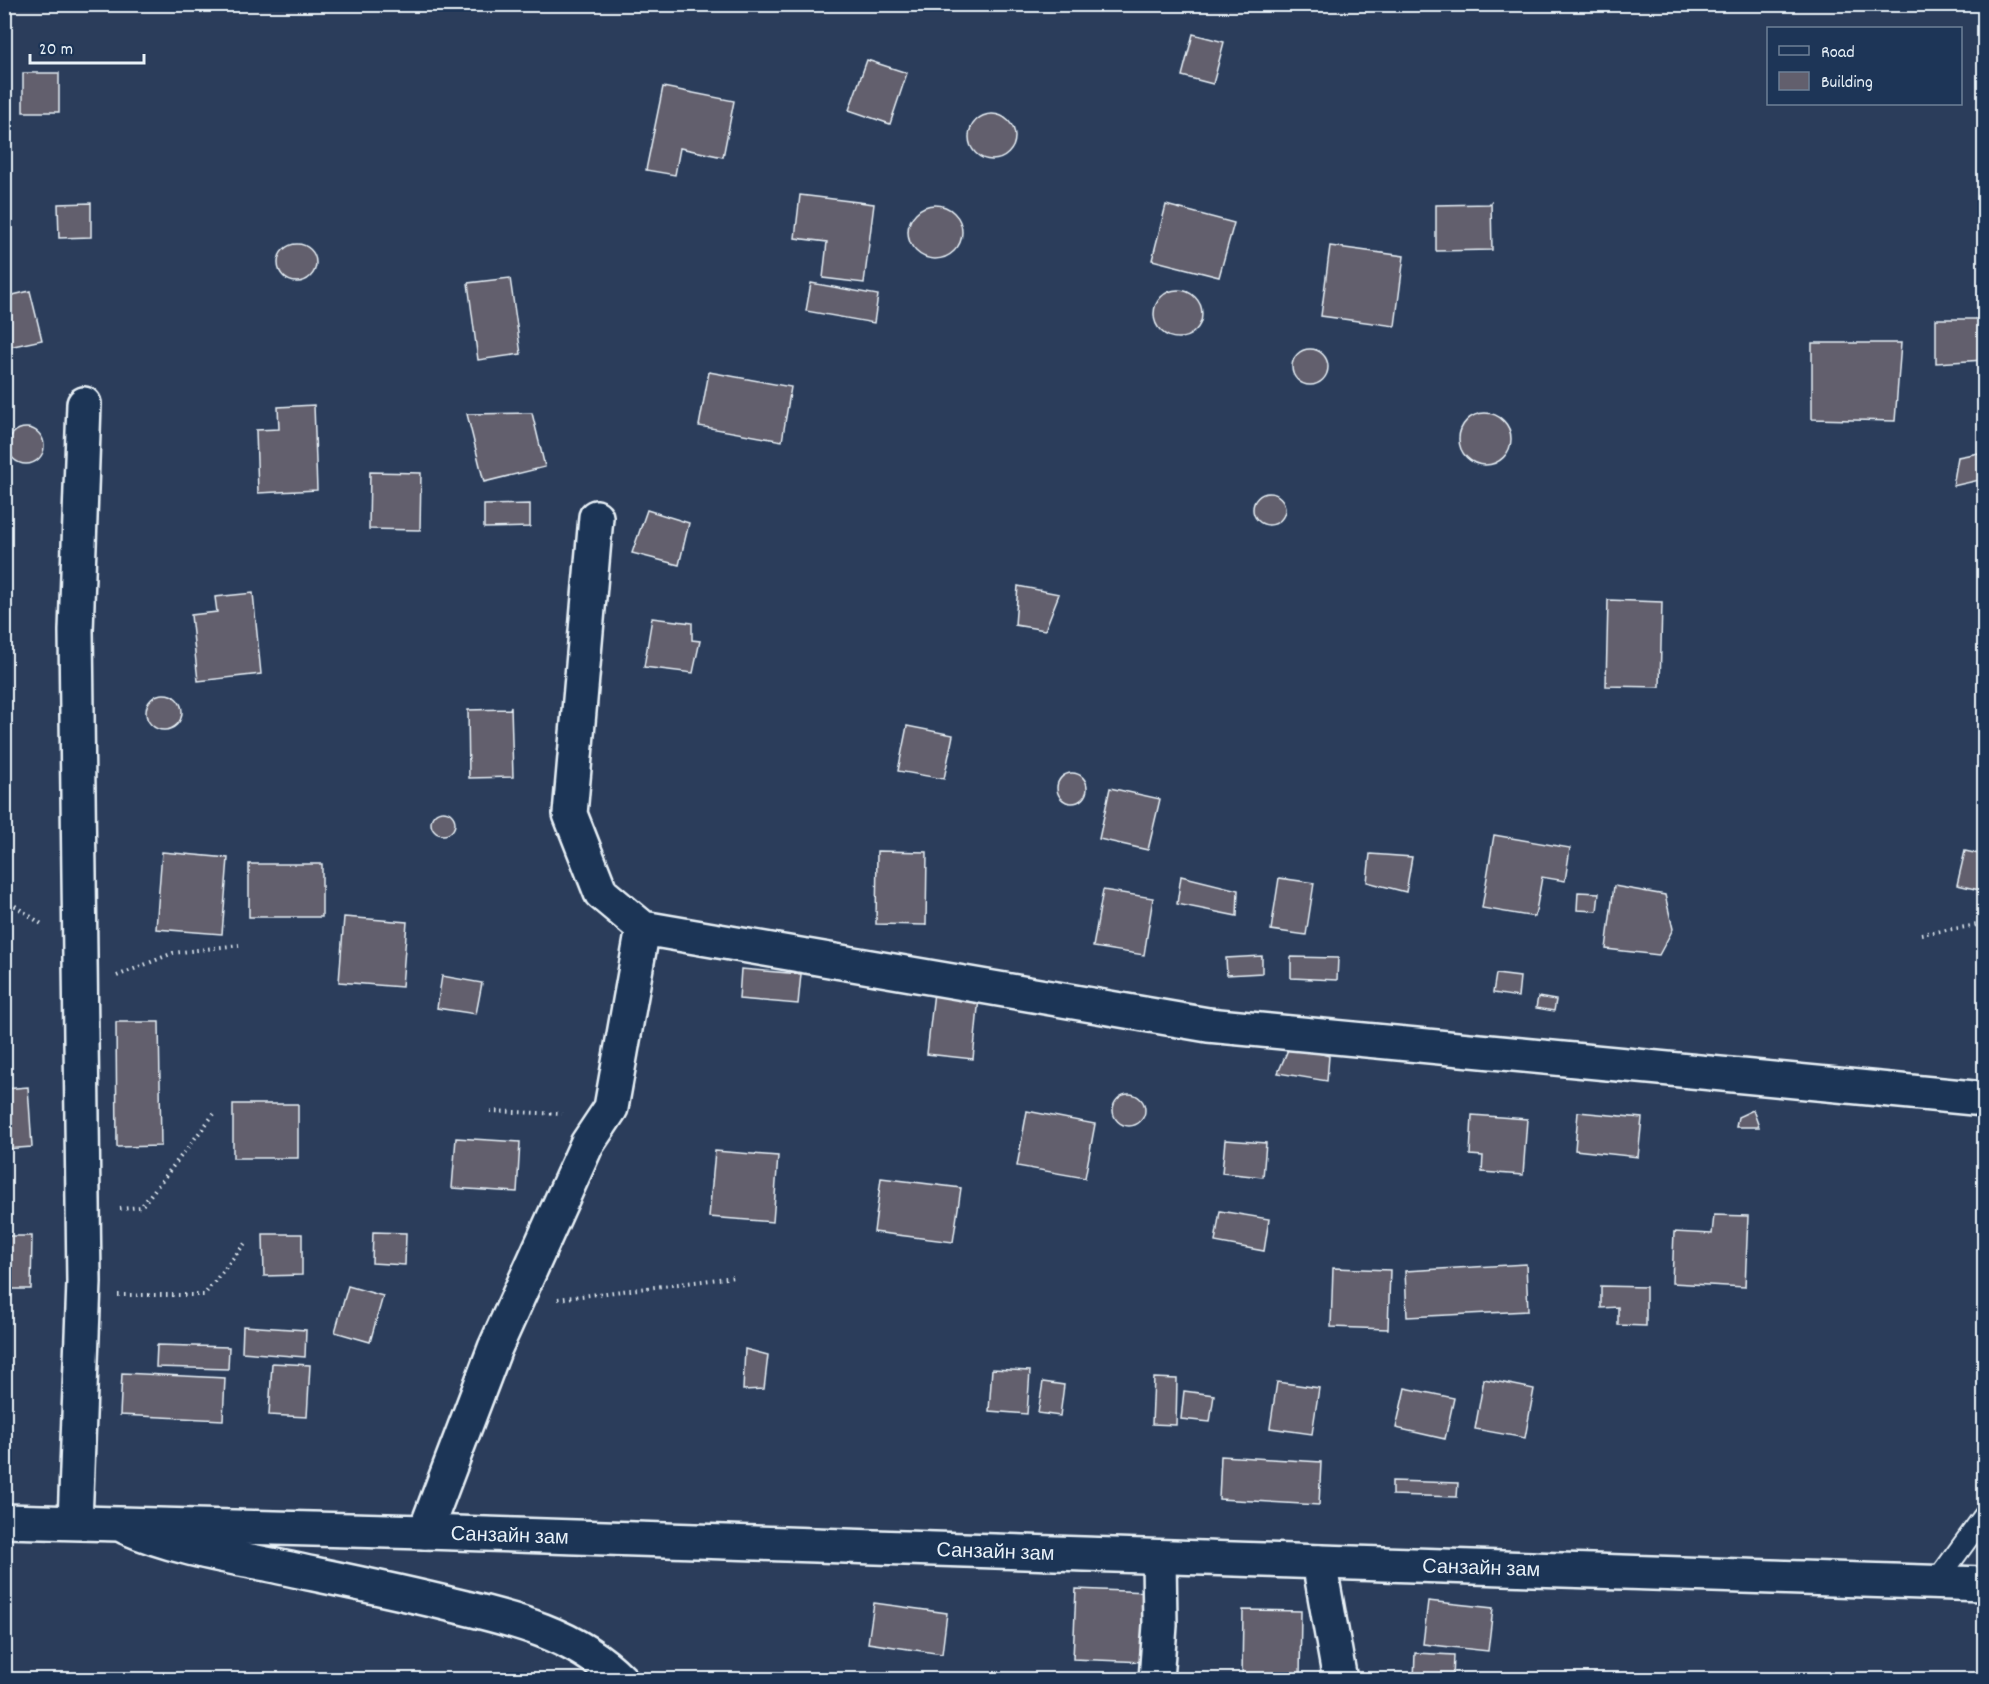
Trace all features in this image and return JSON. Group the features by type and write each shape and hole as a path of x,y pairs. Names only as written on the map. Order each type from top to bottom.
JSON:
{"street":[{"path":"75,1522 84,1296 76,631 84,404"},
{"path":"596,517 570,814 601,893 643,928 1208,1025 1984,1099"},
{"path":"425,1532 495,1348 587,1144 611,1108 643,928"},
{"name":"Санзайн зам","path":"4,1521 425,1532 1984,1584"},
{"path":"116,1523 148,1536 219,1555 390,1589 516,1620 573,1643 611,1669 621,1680"},
{"path":"1156,1680 1160,1625 1159,1557"},
{"path":"1318,1562 1340,1680"}],"lane":[{"path":"1936,1582 1984,1516"}],"path":[{"path":"1921,934 1984,924"},
{"path":"80,991 173,953 239,945"},
{"path":"490,1111 605,1117"},
{"path":"83,1212 141,1207 213,1114"},
{"path":"84,1296 204,1295 246,1242"},
{"path":"515,1304 735,1277"}],"building":[{"path":"1193,34 1224,42 1213,84 1182,76"},
{"path":"867,60 907,73 890,124 849,110"},
{"path":"23,73 59,73 59,112 23,112"},
{"path":"663,87 734,101 723,157 680,148 675,175 646,170"},
{"path":"992,114 1008,121 1015,137 1008,153 992,160 976,153 969,137 976,121"},
{"path":"800,195 874,204 864,283 823,278 827,242 795,238"},
{"path":"1491,202 1492,250 1436,251 1436,205 1489,204"},
{"path":"91,203 91,237 59,238 58,204"},
{"path":"935,205 945,207 954,213 960,222 962,232 960,242 954,251 945,257 935,259 925,257 916,251 910,242 908,232 910,222 916,213 925,207"},
{"path":"1166,205 1234,223 1219,277 1152,260"},
{"path":"297,244 310,250 316,263 310,276 297,282 284,276 278,263 284,250"},
{"path":"1330,246 1404,256 1395,326 1321,316"},
{"path":"510,278 521,354 478,360 468,283"},
{"path":"811,283 878,295 874,323 806,311"},
{"path":"1173,290 1183,290 1195,297 1202,309 1202,319 1195,331 1183,338 1173,338 1158,327 1154,319 1154,309 1165,294"},
{"path":"30,291 42,340 4,348 4,297"},
{"path":"1936,319 1984,319 1984,360 1936,363"},
{"path":"1812,343 1901,343 1895,421 1812,419"},
{"path":"1310,349 1323,354 1328,367 1323,380 1310,385 1297,380 1292,367 1297,354"},
{"path":"709,372 791,387 782,441 699,426"},
{"path":"314,405 317,490 258,493 256,430 279,429 278,407"},
{"path":"532,413 545,467 484,482 467,414"},
{"path":"1480,413 1490,413 1504,420 1511,439 1504,458 1490,465 1480,465 1470,461 1463,454 1459,444 1459,434 1463,424 1470,417"},
{"path":"26,428 39,433 44,446 39,459 26,464 13,459 8,446 13,433"},
{"path":"1984,452 1984,479 1953,486 1958,457"},
{"path":"370,472 421,473 420,530 369,529"},
{"path":"1269,493 1280,498 1285,509 1280,520 1269,525 1258,520 1253,509 1258,498"},
{"path":"530,504 530,527 484,528 484,505"},
{"path":"647,510 689,523 679,565 632,553"},
{"path":"1018,586 1059,594 1045,630 1015,625"},
{"path":"253,593 261,674 198,681 191,615 217,612 215,597"},
{"path":"1608,600 1662,602 1660,687 1606,686"},
{"path":"652,618 692,623 692,640 700,641 693,673 644,667"},
{"path":"164,694 177,699 182,712 177,725 164,730 151,725 146,712 151,699"},
{"path":"511,706 513,777 469,778 468,710 510,709"},
{"path":"907,726 953,735 944,779 898,771"},
{"path":"1072,773 1083,777 1087,788 1083,799 1072,803 1061,799 1057,788 1061,777"},
{"path":"1110,788 1160,799 1148,850 1099,839"},
{"path":"443,811 448,812 454,818 454,828 448,834 443,835 438,834 432,828 431,823 432,818 438,812"},
{"path":"1494,835 1570,848 1565,881 1542,877 1535,917 1482,908"},
{"path":"877,851 927,852 926,925 876,924"},
{"path":"1965,851 1984,855 1984,891 1957,885"},
{"path":"162,852 228,858 222,934 156,929"},
{"path":"1370,854 1412,857 1406,892 1367,882"},
{"path":"249,864 322,864 322,917 249,917"},
{"path":"1181,876 1238,890 1237,916 1177,904"},
{"path":"1279,878 1314,883 1306,935 1271,930"},
{"path":"1614,886 1665,895 1673,929 1659,955 1606,949"},
{"path":"1103,890 1153,898 1144,955 1093,947"},
{"path":"1578,892 1599,893 1597,911 1577,910"},
{"path":"344,917 407,922 402,987 339,982"},
{"path":"1262,956 1262,973 1227,975 1226,958"},
{"path":"1291,957 1338,958 1337,980 1291,978"},
{"path":"741,969 801,974 798,1004 739,999"},
{"path":"1496,974 1520,977 1518,997 1493,993"},
{"path":"442,976 482,983 476,1014 437,1008"},
{"path":"935,983 980,987 973,1059 927,1054"},
{"path":"1538,997 1556,1000 1554,1011 1536,1008"},
{"path":"116,1022 159,1022 161,1146 117,1147"},
{"path":"1290,1045 1329,1056 1327,1081 1278,1073"},
{"path":"28,1087 32,1147 4,1149 4,1089"},
{"path":"1129,1094 1140,1099 1145,1110 1140,1121 1129,1126 1118,1121 1113,1110 1118,1099"},
{"path":"233,1104 298,1104 298,1158 233,1158"},
{"path":"1753,1110 1759,1127 1736,1127 1738,1117"},
{"path":"1027,1111 1095,1124 1085,1178 1017,1166"},
{"path":"1578,1112 1642,1118 1638,1157 1575,1150"},
{"path":"1472,1115 1527,1119 1523,1175 1482,1172 1483,1156 1470,1155"},
{"path":"456,1138 520,1142 517,1192 452,1188"},
{"path":"1225,1140 1266,1143 1263,1177 1222,1173"},
{"path":"715,1151 778,1156 773,1222 709,1217"},
{"path":"881,1178 961,1188 953,1242 874,1232"},
{"path":"1220,1211 1269,1219 1264,1251 1215,1242"},
{"path":"1714,1215 1748,1216 1745,1287 1672,1283 1674,1232 1712,1234"},
{"path":"373,1232 406,1233 405,1265 372,1263"},
{"path":"263,1234 302,1234 302,1275 264,1276"},
{"path":"4,1236 32,1236 31,1289 4,1289"},
{"path":"1526,1264 1528,1311 1407,1317 1405,1271"},
{"path":"1333,1268 1390,1270 1388,1329 1331,1327"},
{"path":"348,1286 383,1296 370,1342 335,1332"},
{"path":"1601,1286 1646,1287 1646,1326 1618,1325 1618,1307 1601,1308"},
{"path":"243,1326 306,1330 305,1357 242,1352"},
{"path":"157,1345 229,1347 228,1369 156,1367"},
{"path":"745,1349 768,1355 764,1389 743,1390"},
{"path":"272,1363 310,1365 307,1417 269,1415"},
{"path":"992,1369 1030,1371 1027,1414 989,1411"},
{"path":"122,1373 225,1378 223,1420 120,1415"},
{"path":"1154,1378 1177,1379 1176,1425 1152,1424"},
{"path":"1484,1379 1534,1389 1525,1438 1475,1429"},
{"path":"1043,1382 1064,1385 1060,1416 1038,1413"},
{"path":"1277,1382 1319,1388 1312,1434 1270,1428"},
{"path":"1405,1388 1454,1398 1445,1439 1396,1428"},
{"path":"1184,1391 1214,1395 1210,1422 1181,1419"},
{"path":"1221,1456 1321,1462 1319,1505 1219,1499"},
{"path":"1392,1481 1458,1483 1457,1497 1392,1495"},
{"path":"1076,1589 1148,1592 1145,1662 1073,1659"},
{"path":"1428,1601 1493,1608 1488,1651 1423,1644"},
{"path":"874,1603 947,1613 942,1654 868,1643"},
{"path":"1243,1610 1301,1611 1300,1680 1242,1680"},
{"path":"1415,1653 1454,1655 1453,1680 1414,1680"}]}
